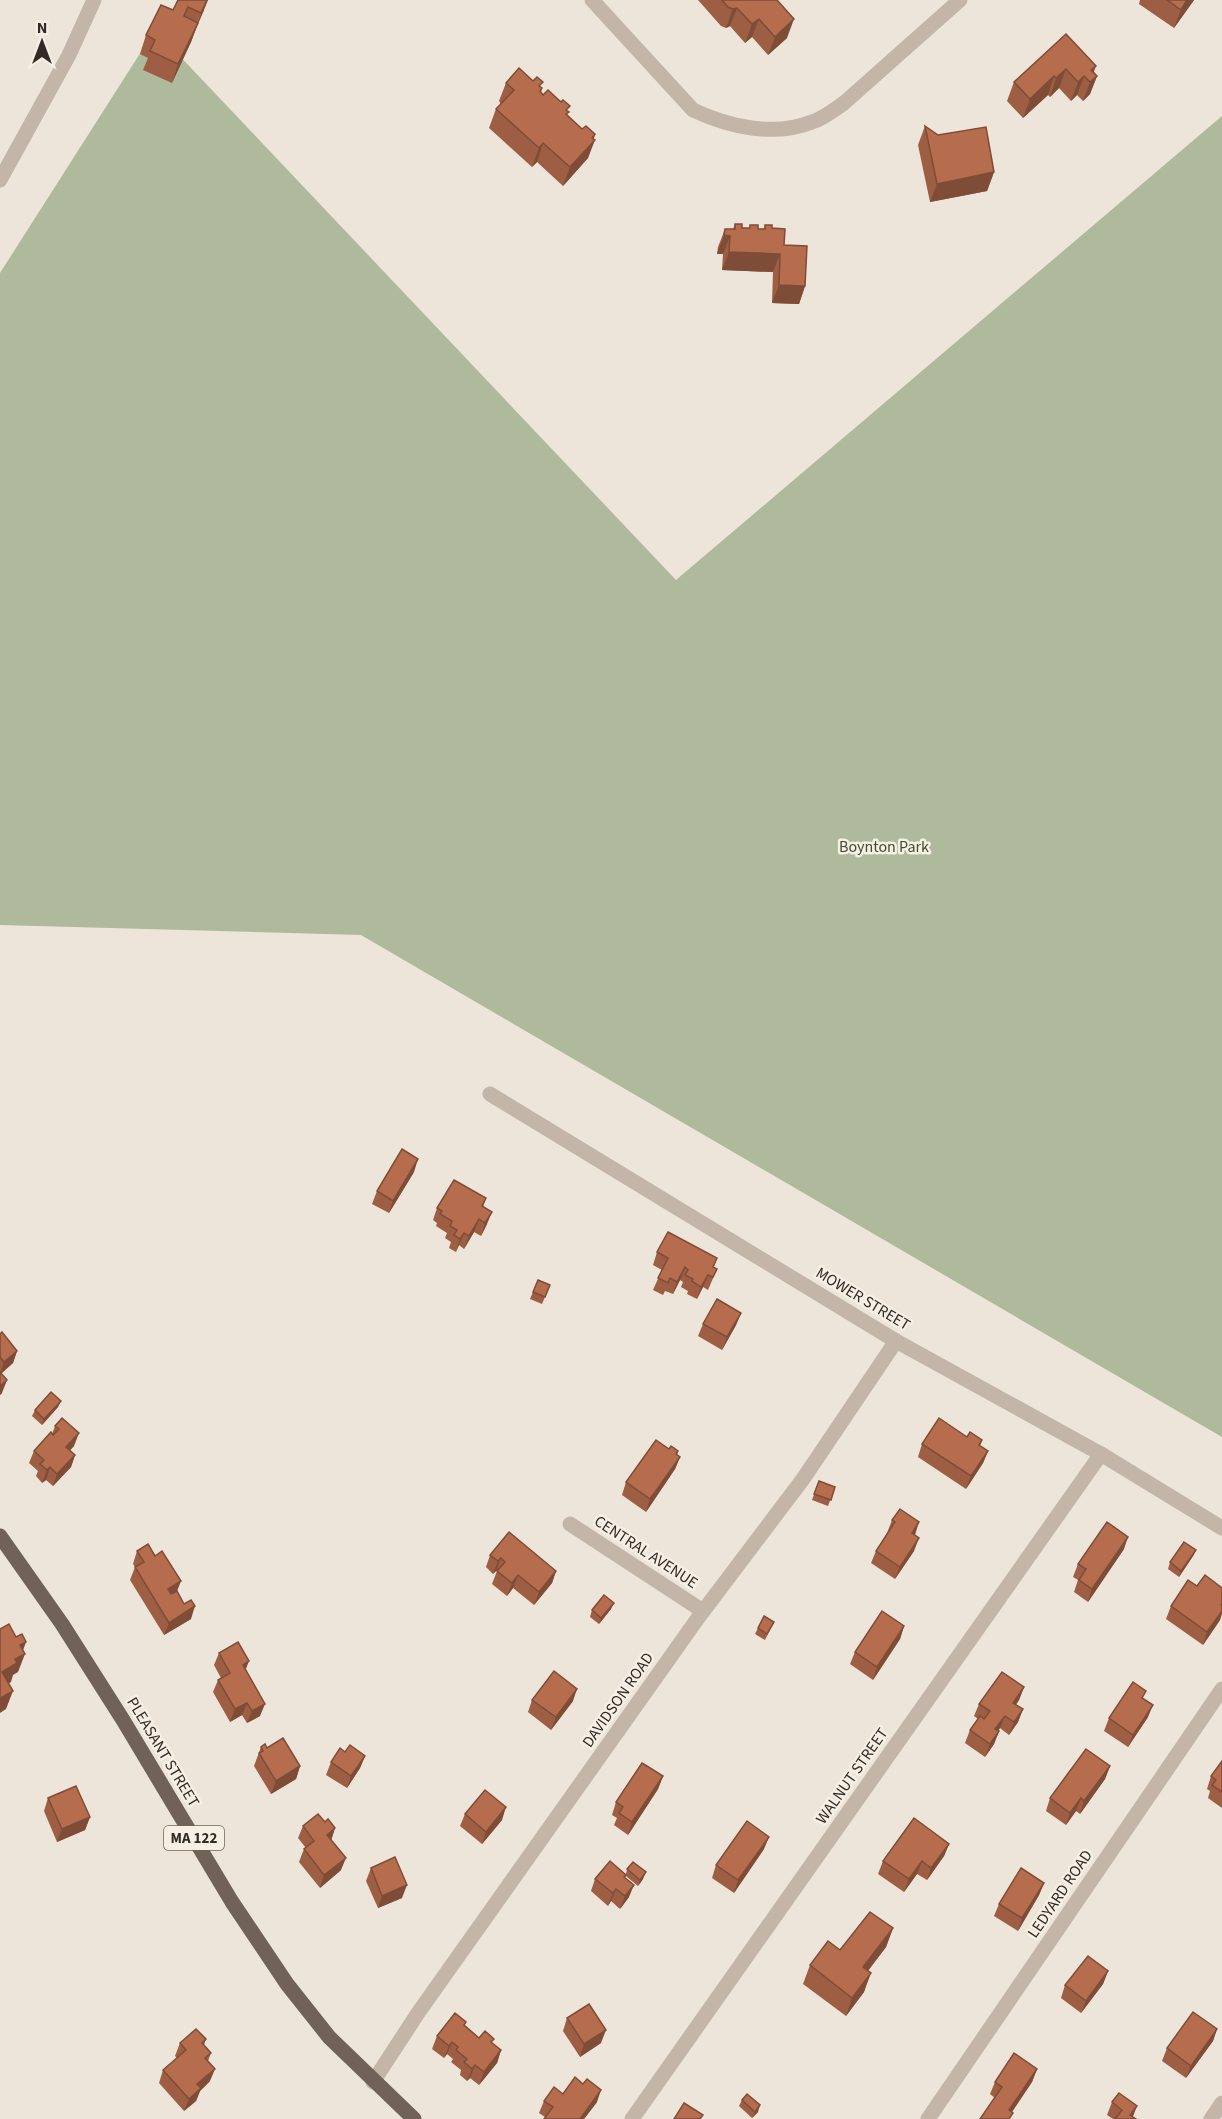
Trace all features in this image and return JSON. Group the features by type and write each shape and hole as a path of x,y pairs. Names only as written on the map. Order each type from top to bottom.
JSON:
{"main road":[{"name":"PLEASANT STREET","path":"0,1536 80,1653 232,1902 287,1983 329,2037 373,2082 414,2119"}],"street":[{"path":"0,180 69,55 94,0"},
{"path":"591,0 693,111 733,125 776,129 811,123 826,116 844,103 960,0"},
{"name":"MOWER STREET","path":"490,1094 896,1341 1101,1454 1222,1528"},
{"name":"DAVIDSON ROAD","path":"373,2082 418,2013 703,1611 802,1479 896,1341"},
{"name":"WALNUT STREET","path":"632,2119 1101,1454"},
{"name":"CENTRAL AVENUE","path":"570,1524 703,1611"},
{"name":"LEDYARD ROAD","path":"928,2119 1222,1689"},
{"path":"1211,2119 1222,2103"}],"green space":[{"name":"Boynton Park","path":"155,30 676,580 1222,116 1222,1437 361,935 0,925 0,273"}],"building":[{"path":"178,0 207,0 201,13 188,7 184,16 198,23 178,64 150,51 155,40 146,35 161,5 173,10"},
{"path":"722,0 777,0 794,19 775,37 759,19 752,24 737,8 728,7"},
{"path":"1167,0 1187,0 1181,10"},
{"path":"1066,34 1096,66 1091,70 1097,76 1090,82 1084,76 1078,82 1066,69 1056,78 1054,76 1030,99 1014,82"},
{"path":"519,68 533,81 537,77 543,82 539,86 542,88 540,91 543,95 548,90 561,102 563,100 570,106 566,114 582,129 586,126 595,134 592,138 595,140 570,167 543,143 539,148 496,109 514,90 506,83"},
{"path":"925,126 938,135 986,127 994,172 937,184"},
{"path":"735,224 742,224 742,228 758,225 758,229 765,229 765,225 772,225 772,228 785,229 784,245 807,246 805,286 779,285 780,254 729,252 730,236 724,235 725,229 735,229"},
{"path":"402,1149 418,1159 393,1201 377,1191"},
{"path":"454,1180 486,1198 482,1206 492,1212 485,1223 479,1219 469,1236 464,1233 460,1239 454,1235 457,1230 450,1226 452,1221 440,1214 442,1211 437,1208"},
{"path":"668,1232 717,1258 713,1267 717,1269 713,1277 708,1275 701,1287 685,1275 688,1270 685,1267 677,1282 670,1278 668,1283 658,1278 668,1258 657,1252"},
{"path":"538,1280 550,1285 545,1297 533,1292"},
{"path":"717,1299 741,1313 727,1337 703,1324"},
{"path":"2,1332 17,1351 4,1362 0,1357 0,1334"},
{"path":"0,1372 7,1380 0,1386"},
{"path":"51,1392 61,1401 44,1419 35,1410"},
{"path":"62,1418 79,1433 66,1447 75,1455 57,1474 50,1467 47,1470 40,1464 44,1460 34,1451 51,1432 53,1435 59,1429 55,1426"},
{"path":"939,1418 967,1437 970,1432 982,1440 979,1445 988,1451 971,1476 922,1444"},
{"path":"656,1440 669,1449 671,1446 678,1451 676,1454 680,1457 650,1499 626,1482"},
{"path":"819,1481 835,1487 831,1500 814,1494"},
{"path":"900,1509 919,1522 912,1533 919,1538 900,1567 876,1551 895,1522 892,1520"},
{"path":"1107,1522 1128,1537 1092,1589 1079,1580 1086,1569 1078,1564"},
{"path":"509,1532 556,1571 539,1592 518,1575 512,1583 497,1571 505,1562 501,1558 498,1561 490,1555"},
{"path":"1184,1542 1196,1550 1181,1571 1170,1562"},
{"path":"148,1544 155,1556 162,1551 181,1581 168,1589 171,1594 177,1591 184,1604 191,1600 195,1606 169,1623 135,1567 144,1562 137,1551"},
{"path":"1205,1575 1222,1588 1222,1611 1207,1632 1171,1606 1188,1580 1197,1586"},
{"path":"604,1595 614,1603 601,1618 592,1610"},
{"path":"882,1611 904,1626 877,1667 855,1652"},
{"path":"764,1616 774,1622 767,1634 758,1628"},
{"path":"9,1624 16,1637 22,1634 26,1642 20,1645 25,1654 15,1659 17,1663 2,1672 13,1691 0,1698 0,1629"},
{"path":"238,1642 249,1661 243,1665 265,1704 252,1711 247,1703 235,1709 218,1680 230,1673 219,1653"},
{"path":"554,1671 577,1689 556,1717 532,1700"},
{"path":"1002,1672 1024,1687 1013,1703 1023,1709 1014,1722 1005,1716 995,1729 999,1731 990,1744 970,1730 980,1716 984,1719 990,1711 979,1704"},
{"path":"1133,1682 1146,1691 1142,1698 1153,1705 1133,1735 1109,1718"},
{"path":"283,1738 300,1766 276,1781 259,1753 263,1751 261,1747 265,1744 267,1748"},
{"path":"350,1745 365,1756 351,1776 331,1762 340,1748 345,1752"},
{"path":"1086,1749 1110,1766 1084,1801 1081,1798 1070,1813 1050,1798"},
{"path":"1222,1761 1222,1792 1212,1785 1216,1780 1211,1776"},
{"path":"642,1763 663,1776 632,1822 619,1813 623,1807 616,1802"},
{"path":"76,1786 90,1817 62,1829 48,1798"},
{"path":"485,1790 506,1807 486,1832 465,1814"},
{"path":"318,1814 325,1822 328,1819 335,1828 327,1835 346,1858 324,1875 304,1849 314,1841 303,1826"},
{"path":"914,1818 949,1844 931,1868 922,1861 909,1879 883,1861"},
{"path":"747,1821 769,1837 738,1880 716,1865"},
{"path":"395,1857 407,1885 382,1896 371,1868"},
{"path":"610,1861 634,1885 625,1896 616,1889 613,1893 595,1879"},
{"path":"633,1862 646,1872 640,1880 627,1869"},
{"path":"1021,1868 1044,1883 1022,1918 999,1904"},
{"path":"870,1912 893,1928 863,1967 871,1973 852,1998 810,1965 828,1941 840,1950"},
{"path":"1088,1956 1108,1971 1086,2001 1065,1985"},
{"path":"589,2004 606,2030 584,2044 567,2018"},
{"path":"1193,2012 1217,2029 1191,2066 1167,2048"},
{"path":"455,2013 466,2022 464,2025 479,2038 485,2031 494,2039 491,2042 501,2050 484,2072 475,2065 472,2069 464,2062 467,2059 456,2050 458,2047 452,2042 449,2046 437,2036"},
{"path":"196,2029 206,2039 202,2043 211,2053 205,2058 215,2069 197,2084 201,2088 189,2099 163,2070 186,2050 180,2043"},
{"path":"1014,2053 1037,2069 1009,2110 1013,2113 1009,2119 980,2119 1002,2087 995,2082"},
{"path":"575,2077 583,2084 587,2079 601,2090 580,2119 544,2119 553,2107 544,2101 554,2087 563,2094"},
{"path":"1119,2093 1137,2106 1130,2115 1136,2119 1115,2119 1122,2110 1112,2102"},
{"path":"747,2094 760,2105 755,2112 742,2100"},
{"path":"684,2103 703,2115 700,2119 674,2119"}]}
